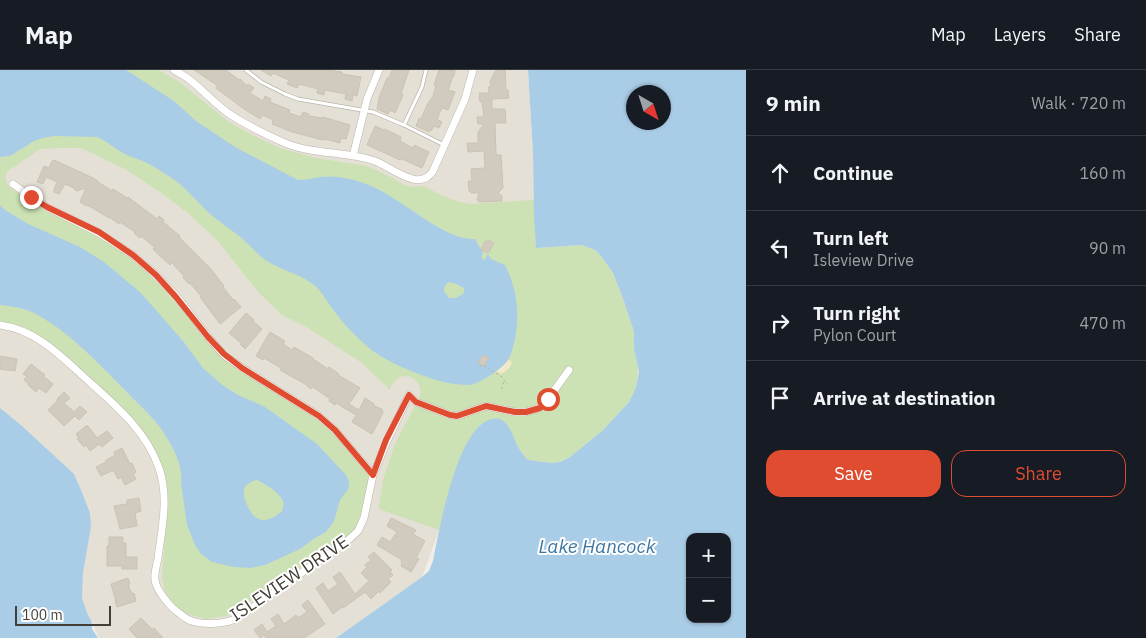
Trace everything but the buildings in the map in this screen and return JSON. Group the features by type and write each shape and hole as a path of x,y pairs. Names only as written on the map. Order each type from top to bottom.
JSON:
{"street":[{"path":"174,70 188,78 230,114 252,128 288,144 374,161 408,179 415,180 430,176 465,99 473,70"},
{"path":"353,156 367,99 379,70"},
{"path":"13,184 47,207 99,232 133,255 156,275 224,354 242,368 319,416 335,430 373,475"},
{"name":"ISLEVIEW DRIVE","path":"0,325 28,334 53,349 103,394 144,438 153,453 164,487 164,513 155,580 163,597 174,610 191,621 208,624 234,620 358,532 364,518 373,475 386,440 409,395 416,402 450,415 457,416 486,406 515,412 526,412 540,408 569,370"}],"lane":[{"path":"246,70 261,82 298,99 372,112 404,125 444,145"},
{"path":"404,125 422,87 426,70"}],"path":[{"path":"479,364 502,377 507,384"},
{"path":"502,389 504,381"}],"shaded area":[{"path":"0,70 528,70 533,153 534,217 634,332 639,370 636,387 439,530 422,577 336,638 99,638 92,622 76,612 82,598 83,573 91,527 0,413"}],"green space":[{"path":"0,70 159,70 182,84 229,122 280,148 316,158 367,166 404,185 413,187 423,186 443,196 469,204 534,200 536,248 581,245 595,250 613,273 634,332 634,349 638,367 636,387 629,402 603,430 570,457 560,462 528,460 519,449 508,426 463,451 452,481 439,530 379,509 383,480 394,446 420,396 418,383 409,376 404,376 398,378 393,383 390,390 362,363 305,326 282,315 258,292 218,241 189,214 125,169 81,148 40,149 9,170 6,175 6,182 10,188 44,210 94,234 142,267 169,295 223,358 236,369 319,421 333,433 370,476 362,519 352,534 227,616 205,619 180,610 172,603 165,591 162,577 167,487 163,471 148,439 128,417 48,342 19,328 0,322"}],"sand":[{"path":"508,359 512,362 506,371 501,374 494,370"}],"water":[{"path":"0,70 126,70 174,101 196,121 235,147 298,180 332,177 361,182 379,190 449,233 462,238 475,239 483,253 481,258 485,260 488,254 491,259 505,265 515,292 517,320 515,339 510,355 502,367 487,377 474,384 463,385 419,374 390,361 369,348 351,331 314,285 302,277 264,259 209,213 176,181 151,165 120,151 97,137 54,136 43,138 34,141 10,156 0,157","holes":["449,282 464,288 464,293 456,298 449,298 444,291 445,286"]},
{"name":"Lake Hancock","path":"528,70 746,70 746,638 336,638 429,571 451,483 468,442 478,428 489,420 500,419 509,428 518,447 528,460 560,462 570,457 603,430 629,402 636,387 639,371 634,349 634,332 613,273 595,250 581,245 536,248 533,153"},
{"path":"0,205 28,224 80,247 104,262 141,293 183,341 203,368 221,384 236,394 265,407 317,444 346,475 349,482 349,488 340,500 334,521 326,532 300,549 265,565 250,568 234,567 212,562 201,554 187,525 180,468 175,452 148,413 94,359 60,329 30,311 0,305","holes":["257,480 276,492 282,499 282,511 273,518 259,519 251,513 248,507 244,497 244,490 249,483"]},
{"path":"0,408 74,474 81,490 90,513 91,527 83,573 82,598 92,622 92,629 98,638 0,638"}],"route":[{"path":"31,197 47,207 99,232 133,255 156,275 224,354 242,368 319,416 335,430 373,475 386,440 409,395 416,402 457,416 486,406 515,412 526,412 540,408 548,399"}]}
